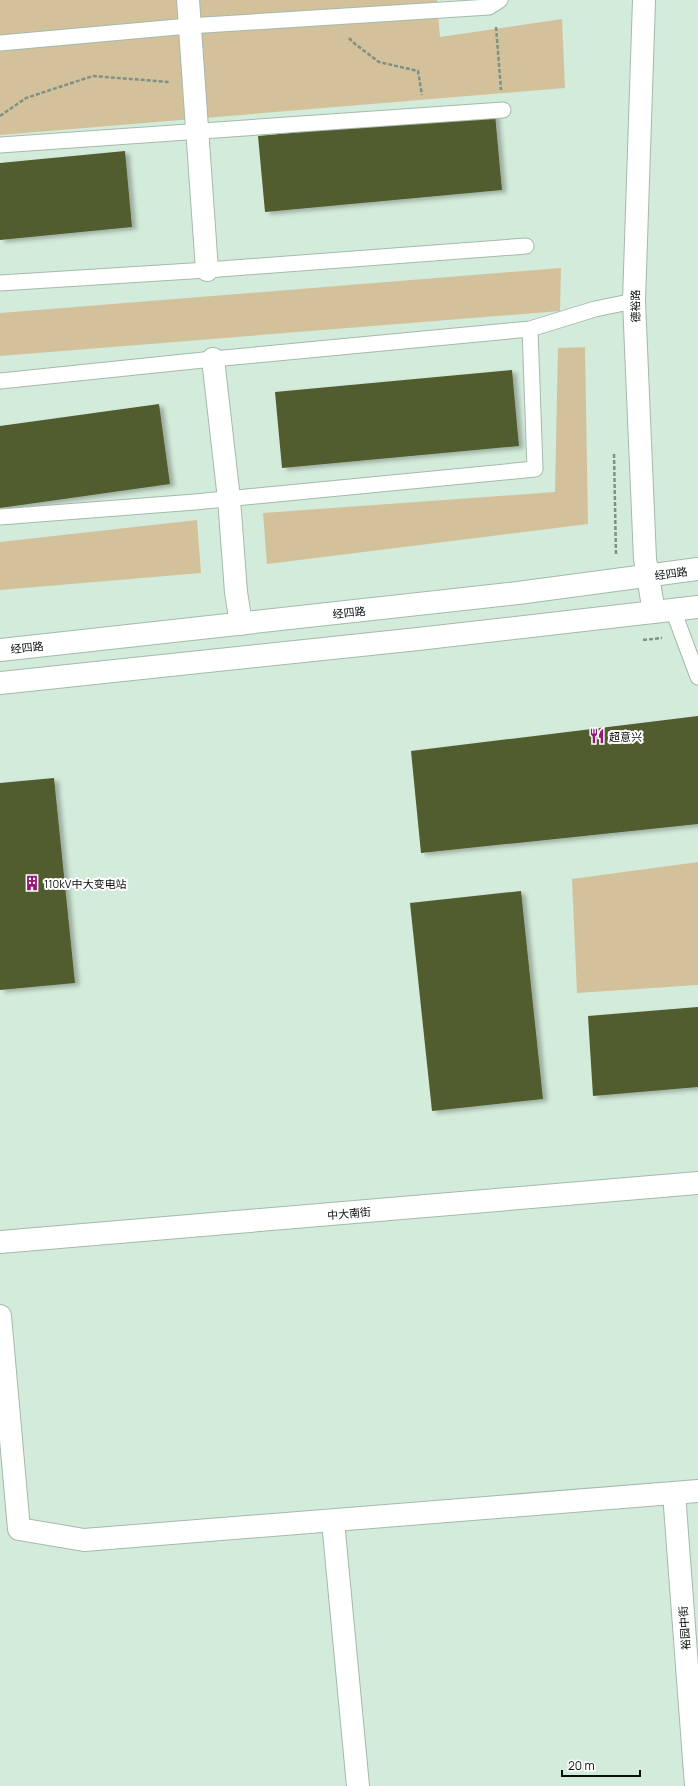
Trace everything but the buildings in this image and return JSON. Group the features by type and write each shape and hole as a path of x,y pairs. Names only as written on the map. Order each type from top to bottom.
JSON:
{"street":[{"path":"188,0 207,270"},
{"name":"德裕路","path":"644,0 634,301 647,576 663,611"},
{"path":"213,358 236,592 241,624"},
{"name":"经四路","path":"0,650 518,593 698,569"},
{"path":"0,682 418,639 698,607"},
{"name":"中大南街","path":"0,1242 698,1183"},
{"path":"0,1316 19,1529 84,1540 698,1491"},
{"name":"裕园中街","path":"674,1493 696,1786"},
{"path":"333,1521 358,1786"}],"lane":[{"path":"0,43 189,26 489,8 497,2"},
{"path":"0,145 502,110"},
{"path":"0,283 207,270 526,246"},
{"path":"0,381 213,358 530,330 595,309 634,301"},
{"path":"0,516 228,499 535,469 530,330"},
{"path":"663,611 698,677"}],"path":[{"path":"497,2 502,110"},
{"path":"326,18 341,27 355,44 379,62 418,71 426,115"},
{"path":"0,116 26,98 94,76 193,84"}],"shaded area":[{"path":"0,0 437,0 440,37 562,19 565,88 0,135"},
{"path":"561,268 560,311 0,356 0,313"},
{"path":"585,347 588,524 267,564 263,513 555,492 558,348"},
{"path":"197,520 201,573 0,590 0,542"},
{"path":"698,862 698,985 577,993 572,879"}],"place":[{"name":"超意兴","path":"597,736"},
{"name":"110kV中大变电站","path":"32,883"}]}
